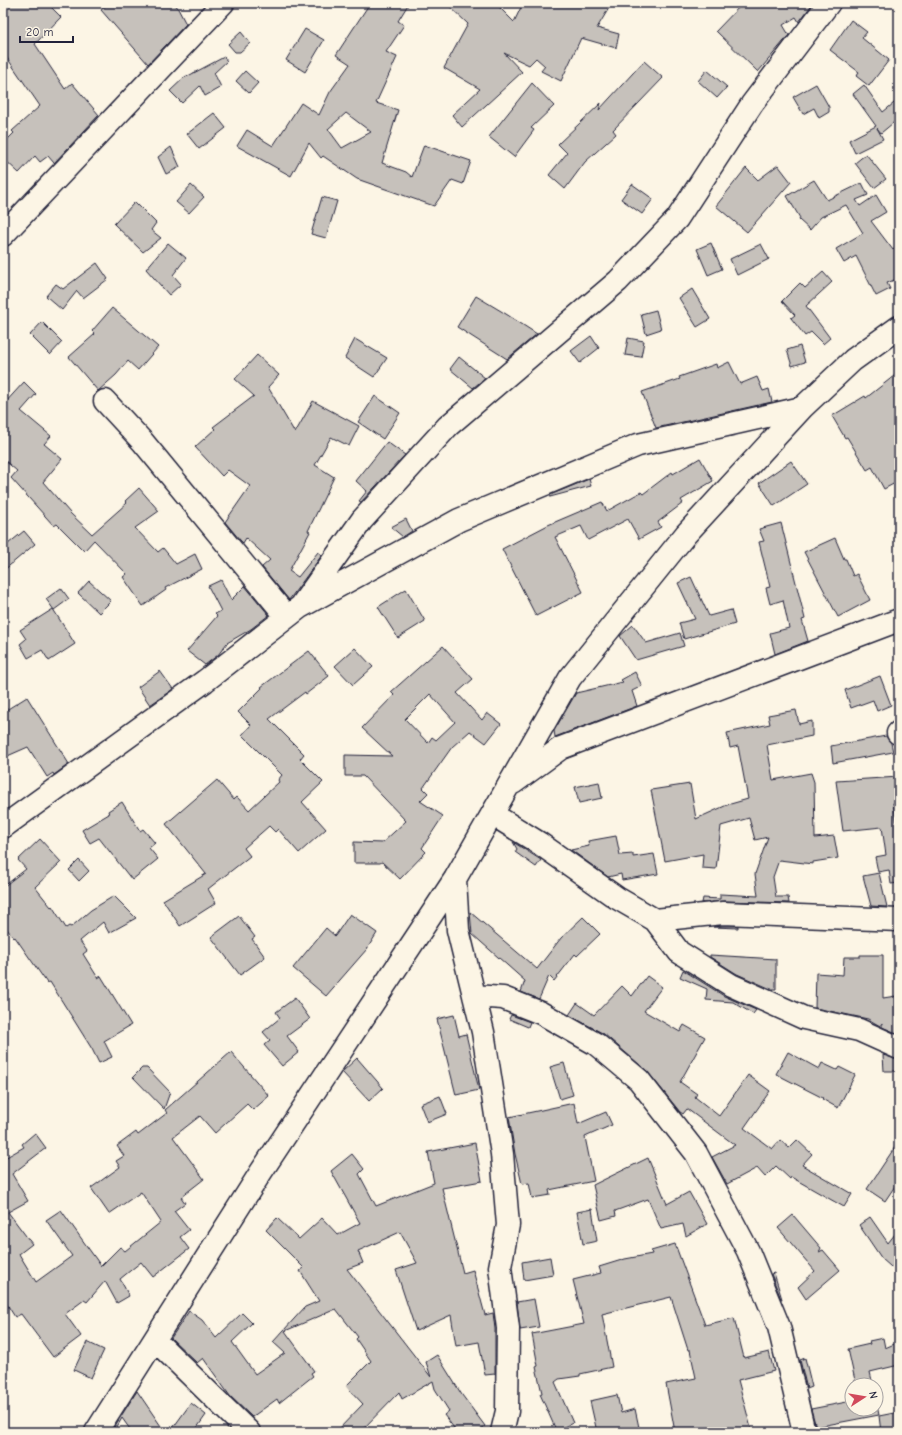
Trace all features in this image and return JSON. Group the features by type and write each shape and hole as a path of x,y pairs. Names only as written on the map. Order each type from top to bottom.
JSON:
{"street":[{"path":"3,235 223,3"},
{"path":"294,612 362,520 448,426 618,281 677,219 752,104 828,3"},
{"path":"96,1432 261,1172 455,879 506,787 570,678 686,534 802,408 852,360 899,327"},
{"path":"105,401 294,612"},
{"path":"3,827 205,681 294,612 459,520 638,444 802,408"},
{"path":"506,787 561,748 899,620"},
{"path":"492,814 539,842 617,898 656,920 679,952 731,985 804,1018 859,1030 899,1048"},
{"path":"455,879 458,930 483,1032 502,1154 508,1225 500,1267 508,1328 507,1411 502,1432"},
{"path":"656,920 723,912 899,920"},
{"path":"474,996 503,998 541,1013 596,1044 638,1080 696,1152 748,1251 779,1327 804,1432"},
{"path":"155,1340 249,1432"}],"building":[{"path":"3,3 47,3 61,17 35,44 65,89 72,83 99,115 54,163 48,156 40,162 35,156 19,173 3,158 3,144 14,133 12,131 40,106 3,52"},
{"path":"109,3 175,3 186,24 148,64 101,10"},
{"path":"370,3 409,3 398,21 404,25 386,52 397,57 376,103 398,110 382,163 406,172 412,177 424,145 471,161 463,184 452,180 434,206 357,179 323,156 321,158 309,143 291,176 237,146 247,130 273,146 301,103 319,115 330,92 350,64 336,55","holes":["346,113 371,132 342,148 328,129"]},
{"path":"446,3 495,3 514,22 523,3 612,3 597,28 619,34 616,48 581,38 561,81 541,71 545,66 536,58 529,65 504,53 522,72 462,127 452,115 480,89 444,68 468,24"},
{"path":"743,3 813,3 799,22 796,17 783,25 789,35 758,72 716,31"},
{"path":"851,20 867,32 862,38 889,60 869,86 856,76 859,72 830,50"},
{"path":"305,29 324,40 305,72 286,60"},
{"path":"241,32 250,43 240,52 235,52 228,44"},
{"path":"224,57 227,61 214,73 221,87 205,96 200,86 182,103 170,91 187,75 188,76"},
{"path":"644,61 663,78 613,130 616,134 585,162 565,189 549,175 567,153 558,144 601,103 599,110"},
{"path":"707,70 727,87 717,98 698,81"},
{"path":"245,71 258,83 249,93 236,81"},
{"path":"532,83 554,106 531,128 534,130 514,157 489,137"},
{"path":"816,84 829,107 829,112 819,118 814,108 803,114 793,97"},
{"path":"864,85 883,112 899,99 899,118 881,133 877,128 883,139 855,153 849,140 876,126 853,94"},
{"path":"214,113 226,128 199,149 187,134"},
{"path":"171,147 180,167 166,174 158,157"},
{"path":"866,154 886,179 874,188 855,163"},
{"path":"778,165 791,182 747,232 716,206 746,168 758,180"},
{"path":"814,180 827,200 862,183 868,195 856,200 860,206 876,195 886,212 871,221 893,250 895,248 899,257 899,278 887,283 890,289 876,296 856,256 844,263 836,249 863,233 846,205 821,217 810,230 799,220 800,218 787,196"},
{"path":"632,184 653,199 642,214 621,199"},
{"path":"191,185 204,197 189,213 176,202"},
{"path":"322,197 337,201 326,238 311,234"},
{"path":"135,202 156,223 151,230 161,238 143,252 114,224"},
{"path":"168,243 186,258 173,275 181,284 169,295 146,269"},
{"path":"711,243 722,269 708,275 697,249"},
{"path":"761,244 769,259 737,275 730,259"},
{"path":"97,263 108,279 83,298 77,291 62,310 46,296 56,284 63,289"},
{"path":"823,272 832,282 806,306 830,338 823,344 811,332 805,336 791,318 795,315 782,301 800,283 805,288"},
{"path":"692,289 710,319 697,327 679,298"},
{"path":"476,296 537,334 507,359 457,327"},
{"path":"112,308 158,347 138,370 128,361 116,375 98,391 69,357 95,334 92,331"},
{"path":"656,310 661,329 646,334 641,314"},
{"path":"42,322 62,342 50,355 30,335"},
{"path":"591,336 599,348 580,363 571,351"},
{"path":"628,338 644,341 641,357 625,355"},
{"path":"355,339 387,358 374,377 345,358"},
{"path":"800,346 805,362 792,366 787,350"},
{"path":"257,355 279,375 268,387 295,433 313,401 359,426 349,446 331,437 315,465 334,477 308,531 310,532 289,571 298,577 318,552 322,555 289,600 262,567 270,560 246,538 243,543 225,522 250,486 228,470 222,476 195,447 215,429 213,427 254,396 235,379"},
{"path":"459,357 485,378 473,388 450,369"},
{"path":"729,362 740,384 757,377 763,391 769,389 772,402 656,428 642,392 680,379 679,377 716,364 717,368"},
{"path":"899,372 899,481 884,489 872,467 867,470 832,416 865,396 866,398"},
{"path":"24,382 36,394 21,411 51,436 44,444 62,459 43,482 70,513 92,534 127,503 125,501 139,488 159,511 135,528 158,552 163,548 176,564 195,554 202,569 165,588 166,590 143,606 123,577 127,574 94,540 84,551 57,524 54,526 11,478 17,471 3,459 3,405"},
{"path":"375,396 400,413 383,439 358,422"},
{"path":"387,442 405,455 361,502 359,501 367,491 356,481"},
{"path":"700,458 713,481 681,500 683,503 658,522 661,527 639,539 628,519 588,540 581,526 555,537 583,592 536,616 502,549 548,525 602,502 607,511 641,492 643,494 672,472 673,474"},
{"path":"791,461 807,484 774,506 759,483"},
{"path":"589,479 591,486 550,497 550,495"},
{"path":"406,519 412,531 403,537 391,527"},
{"path":"781,523 805,619 802,620 808,641 775,654 770,633 789,628 783,600 770,604 766,588 770,587 759,542 764,541 759,529"},
{"path":"24,531 35,544 3,571 3,548"},
{"path":"835,538 853,576 857,574 870,600 838,617 804,552"},
{"path":"691,577 709,616 731,610 735,624 684,639 679,623 695,619 678,583"},
{"path":"221,580 231,600 245,586 269,615 251,629 227,643 218,655 205,665 187,651 217,616 215,614 221,611 208,586"},
{"path":"89,581 111,601 99,613 78,593"},
{"path":"61,588 69,599 54,610 46,599"},
{"path":"406,589 425,621 398,638 378,607"},
{"path":"53,609 75,644 49,661 42,650 28,658 20,644 26,639 20,630"},
{"path":"633,625 646,643 680,633 684,646 636,660 620,636"},
{"path":"443,646 473,679 457,693 482,720 487,713 501,724 486,743 470,731 452,747 423,788 428,793 420,801 443,816 422,848 426,852 400,879 382,862 354,863 354,842 382,843 406,821 363,776 345,776 345,755 392,756 362,728 394,695 391,692","holes":["430,694 455,722 436,740 432,737 428,743 405,719"]},
{"path":"355,648 373,667 353,685 335,666"},
{"path":"309,651 329,676 306,694 305,692 269,719 304,754 300,759 323,782 302,802 326,829 299,853 278,829 275,832 269,826 244,848 250,856 208,889 216,903 180,926 163,900 206,874 166,824 217,780 234,800 237,797 249,810 279,782 278,780 282,775 242,735 251,725 238,712 262,688 261,687"},
{"path":"160,671 173,689 150,705 138,687"},
{"path":"635,672 642,686 632,691 637,706 555,737 554,731 576,693 623,682 621,680"},
{"path":"880,676 891,705 877,711 873,700 851,708 845,690"},
{"path":"27,697 69,764 54,775 53,773 47,777 28,747 3,758 3,712"},
{"path":"796,710 799,724 812,721 812,736 767,745 773,780 811,773 814,782 815,838 834,836 838,858 813,862 813,864 779,860 773,877 776,897 788,897 789,903 724,901 702,903 703,898 720,899 720,894 758,896 755,874 768,837 755,840 749,818 721,826 716,869 702,868 703,854 665,861 651,790 690,784 696,819 727,805 748,799 738,746 730,748 727,733 770,724 768,715"},
{"path":"886,736 891,743 893,752 833,763 831,746"},
{"path":"899,777 899,803 893,803 899,836 899,883 891,884 889,870 878,872 875,857 886,855 882,827 843,831 836,781"},
{"path":"599,782 602,798 579,803 575,787"},
{"path":"122,802 140,831 143,829 155,843 149,848 158,859 132,880 99,838 90,843 82,830 109,814 108,811"},
{"path":"616,836 620,855 633,854 633,857 654,854 658,874 622,880 621,874 608,877 571,850 589,846 588,841"},
{"path":"40,839 61,862 35,887 51,907 52,906 66,928 69,926 71,927 91,910 114,896 136,918 109,933 103,922 80,941 87,951 83,954 98,978 101,976 131,1025 104,1041 112,1057 99,1063 92,1049 50,982 47,983 15,937 14,938 3,924 3,887 26,869 18,860"},
{"path":"513,842 541,860 536,867 515,852 517,849"},
{"path":"79,860 89,871 79,881 69,870"},
{"path":"879,873 887,907 871,906 863,876"},
{"path":"470,912 537,969 561,938 583,917 600,934 577,956 575,954 554,981 549,976 539,999 521,992 525,981 472,934"},
{"path":"350,914 377,933 367,949 326,996 293,968 326,928 335,936"},
{"path":"239,916 255,937 252,939 265,957 240,975 211,937"},
{"path":"738,926 738,928 713,927"},
{"path":"710,955 776,959 776,989 771,989 737,974 710,957"},
{"path":"860,955 883,955 883,998 896,996 899,1018 899,1034 882,1027 882,1023 880,1026 868,1019 815,1008 816,973 843,975 844,957 860,957"},
{"path":"683,970 724,996 756,1010 753,1014 733,1002 706,1000 707,989 680,977"},
{"path":"647,976 662,987 644,1011 680,1032 684,1025 705,1037 680,1082 697,1094 695,1097 719,1116 748,1075 770,1091 744,1128 772,1149 780,1140 789,1148 797,1140 812,1154 802,1165 852,1194 844,1207 791,1177 790,1179 776,1166 765,1177 757,1168 727,1184 712,1157 735,1145 687,1109 683,1114 680,1112 647,1071 604,1034 569,1015 577,1003 594,1015 622,986 632,996"},
{"path":"295,998 310,1019 287,1036 299,1052 282,1066 264,1045 270,1040 263,1032 280,1018 276,1012"},
{"path":"454,1015 459,1036 466,1034 479,1090 456,1095 437,1019"},
{"path":"511,1015 530,1022 528,1027 509,1019"},
{"path":"231,1052 269,1096 253,1110 247,1104 215,1133 200,1116 173,1137 204,1179 181,1197 185,1203 174,1211 189,1230 180,1237 189,1249 153,1277 141,1262 120,1279 129,1296 117,1303 105,1281 87,1302 84,1300 65,1314 81,1336 53,1357 21,1314 15,1317 3,1298 3,1159 24,1147 22,1144 35,1133 46,1148 12,1174 28,1201 8,1212 32,1244 19,1254 36,1282 72,1256 46,1220 61,1210 101,1266 120,1247 125,1251 161,1222 141,1192 109,1214 91,1188 120,1167 116,1161 124,1156 117,1146 136,1132 138,1135 167,1113 165,1110"},
{"path":"788,1052 819,1069 822,1063 837,1070 839,1067 855,1075 838,1108 822,1099 823,1098 776,1074"},
{"path":"883,1055 899,1060 899,1071 884,1071"},
{"path":"357,1058 383,1088 369,1101 342,1072"},
{"path":"564,1063 573,1095 560,1099 550,1067"},
{"path":"142,1068 147,1068 170,1092 164,1109 133,1077"},
{"path":"440,1096 447,1114 427,1122 420,1104"},
{"path":"574,1103 578,1124 606,1112 612,1125 585,1137 594,1181 549,1190 550,1195 532,1198 529,1183 522,1184 509,1117"},
{"path":"899,1141 899,1180 885,1201 867,1189"},
{"path":"475,1143 482,1181 442,1188 463,1273 473,1270 485,1315 493,1313 495,1329 495,1374 485,1375 479,1342 456,1346 451,1315 416,1331 396,1270 417,1263 400,1232 358,1251 363,1263 347,1269 431,1377 426,1362 437,1355 462,1395 485,1426 478,1432 457,1432 444,1415 449,1411 435,1389 433,1381 402,1399 399,1392 360,1432 336,1432 363,1404 346,1386 371,1361 356,1339 358,1337 336,1309 285,1331 314,1371 311,1373 313,1376 279,1403 277,1399 252,1417 230,1396 203,1358 197,1363 171,1338 189,1311 202,1320 216,1338 242,1313 252,1323 232,1342 255,1374 285,1353 273,1342 305,1307 319,1301 300,1271 304,1268 266,1230 277,1218 299,1239 322,1218 338,1235 360,1223 331,1171 352,1154 364,1169 359,1174 376,1206 434,1183 428,1152"},
{"path":"648,1158 667,1204 689,1192 707,1224 686,1236 683,1224 661,1229 648,1199 615,1211 616,1216 601,1220 593,1185"},
{"path":"592,1209 597,1241 583,1244 577,1212"},
{"path":"793,1215 821,1248 819,1252 823,1250 840,1270 806,1299 798,1287 815,1271 778,1228"},
{"path":"870,1217 888,1243 899,1229 899,1274 882,1259 859,1225"},
{"path":"675,1244 705,1325 734,1318 744,1358 769,1352 774,1371 738,1380 752,1432 675,1432 666,1384 696,1378 690,1350 688,1350 671,1297 602,1314 612,1367 580,1374 580,1376 559,1379 555,1382 573,1423 556,1430 540,1394 542,1393 536,1367 538,1366 532,1334 584,1324 573,1280 601,1273 599,1267 625,1259 652,1254 651,1251"},
{"path":"550,1257 553,1275 524,1280 522,1262"},
{"path":"774,1273 782,1299 771,1274"},
{"path":"534,1299 539,1327 520,1330 517,1302"},
{"path":"883,1338 885,1348 899,1342 899,1365 870,1372 871,1377 854,1377 848,1349 870,1344 869,1341"},
{"path":"87,1342 104,1350 91,1378 74,1370"},
{"path":"805,1358 812,1387 807,1389 800,1360"},
{"path":"137,1391 165,1432 132,1432 122,1418 114,1432 111,1432"},
{"path":"617,1395 621,1413 635,1409 640,1432 597,1432 590,1401"},
{"path":"191,1403 206,1415 194,1432 170,1432"},
{"path":"844,1403 844,1417 868,1417 816,1427 811,1409"},
{"path":"899,1412 899,1429 881,1432 879,1417 884,1417 884,1415"}]}
